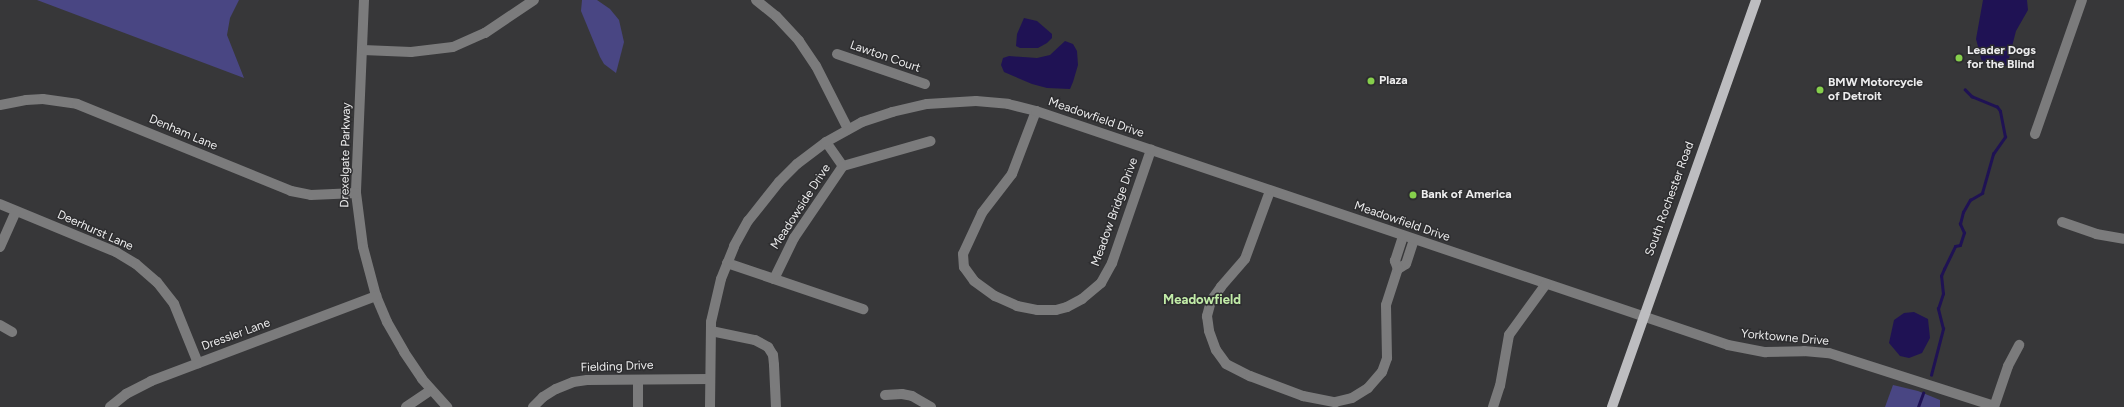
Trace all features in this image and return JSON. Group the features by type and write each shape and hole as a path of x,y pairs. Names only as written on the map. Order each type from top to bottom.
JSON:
{"main road":[{"name":"South Rochester Road","path":"1612,407 1756,0"}],"street":[{"name":"Drexelgate Parkway","path":"364,0 356,193 363,247 376,296 404,352 431,390 447,407"},
{"path":"363,50 411,52 453,47 485,33 534,0"},
{"path":"756,0 776,16 799,41 816,66 848,129"},
{"path":"2035,134 2082,0"},
{"name":"Lawton Court","path":"837,54 925,84"},
{"name":"Denham Lane","path":"0,105 26,100 44,99 77,104 291,191 311,195 356,193"},
{"name":"Meadowfield Drive","path":"710,407 711,331 716,298 727,263 739,236 763,200 797,164 826,142 848,129 879,116 927,104 985,101 1036,111 1643,318"},
{"name":"Meadow Bridge Drive","path":"1036,111 1012,174 982,213 964,254 964,267 974,281 995,296 1017,306 1037,310 1056,310 1067,307 1082,299 1101,283 1112,263 1151,150"},
{"name":"Meadowside Drive","path":"774,279 794,238 843,166 931,141"},
{"path":"826,142 843,166"},
{"path":"1270,191 1245,259 1216,294 1208,309 1207,321 1211,340 1222,359 1234,369 1303,396 1324,401 1340,401 1361,394 1376,380 1385,366 1387,358 1386,305 1398,269 1395,261 1403,236"},
{"name":"Deerhurst Lane","path":"0,204 116,252 146,272 157,282 174,304 184,324 198,363"},
{"path":"0,247 16,210"},
{"path":"2062,222 2096,234 2124,239"},
{"path":"1398,269 1406,264 1414,240"},
{"path":"727,263 862,309"},
{"path":"1493,407 1500,386 1509,335 1546,284"},
{"name":"Dressler Lane","path":"110,407 126,394 144,384 376,296"},
{"name":"Yorktowne Drive","path":"1643,318 1742,348 1765,352 1815,351 1835,355 1994,407"},
{"path":"0,325 12,332"},
{"path":"711,331 755,340 768,347 773,355 776,407"},
{"path":"1994,407 2008,366 2019,345"},
{"name":"Fielding Drive","path":"533,407 543,397 573,382 599,379 710,379"},
{"path":"638,380 638,407"},
{"path":"406,407 431,390"},
{"path":"885,395 902,394 912,396 931,407"}],"shaded area":[{"path":"37,0 239,0 230,18 227,35 244,78"},
{"path":"582,0 597,0 610,9 619,20 624,42 616,73 604,64 600,57 581,11"},
{"path":"1983,0 2027,0 2028,10 2016,31 2007,66 1982,62 1976,39"},
{"path":"1024,18 1037,21 1052,34 1052,38 1038,48 1020,48 1016,46 1017,34"},
{"path":"1065,41 1073,44 1077,51 1078,65 1070,89 1047,88 1032,84 1004,72 1001,65 1003,58 1009,56 1037,58 1050,55"},
{"path":"1914,312 1928,319 1930,338 1922,353 1909,358 1900,356 1889,343 1894,320 1904,313"},
{"path":"1893,385 1918,391 1940,400 1940,407 1885,407"}],"waterway":[{"path":"1931,375 1943,329 1938,309 1943,294 1941,276 1955,246 1960,245 1964,233 1960,224 1963,212 1970,200 1982,193 1993,154 2005,137 2000,111 1997,107 1972,97 1965,90"},
{"path":"1918,407 1923,393"}],"place":[{"name":"Leader Dogs for the Blind","path":"1959,58"},
{"name":"Plaza","path":"1371,81"},
{"name":"BMW Motorcycle of Detroit","path":"1820,90"},
{"name":"Bank of America","path":"1413,195"}],"district":[{"name":"Meadowfield","path":"1202,300"}]}
